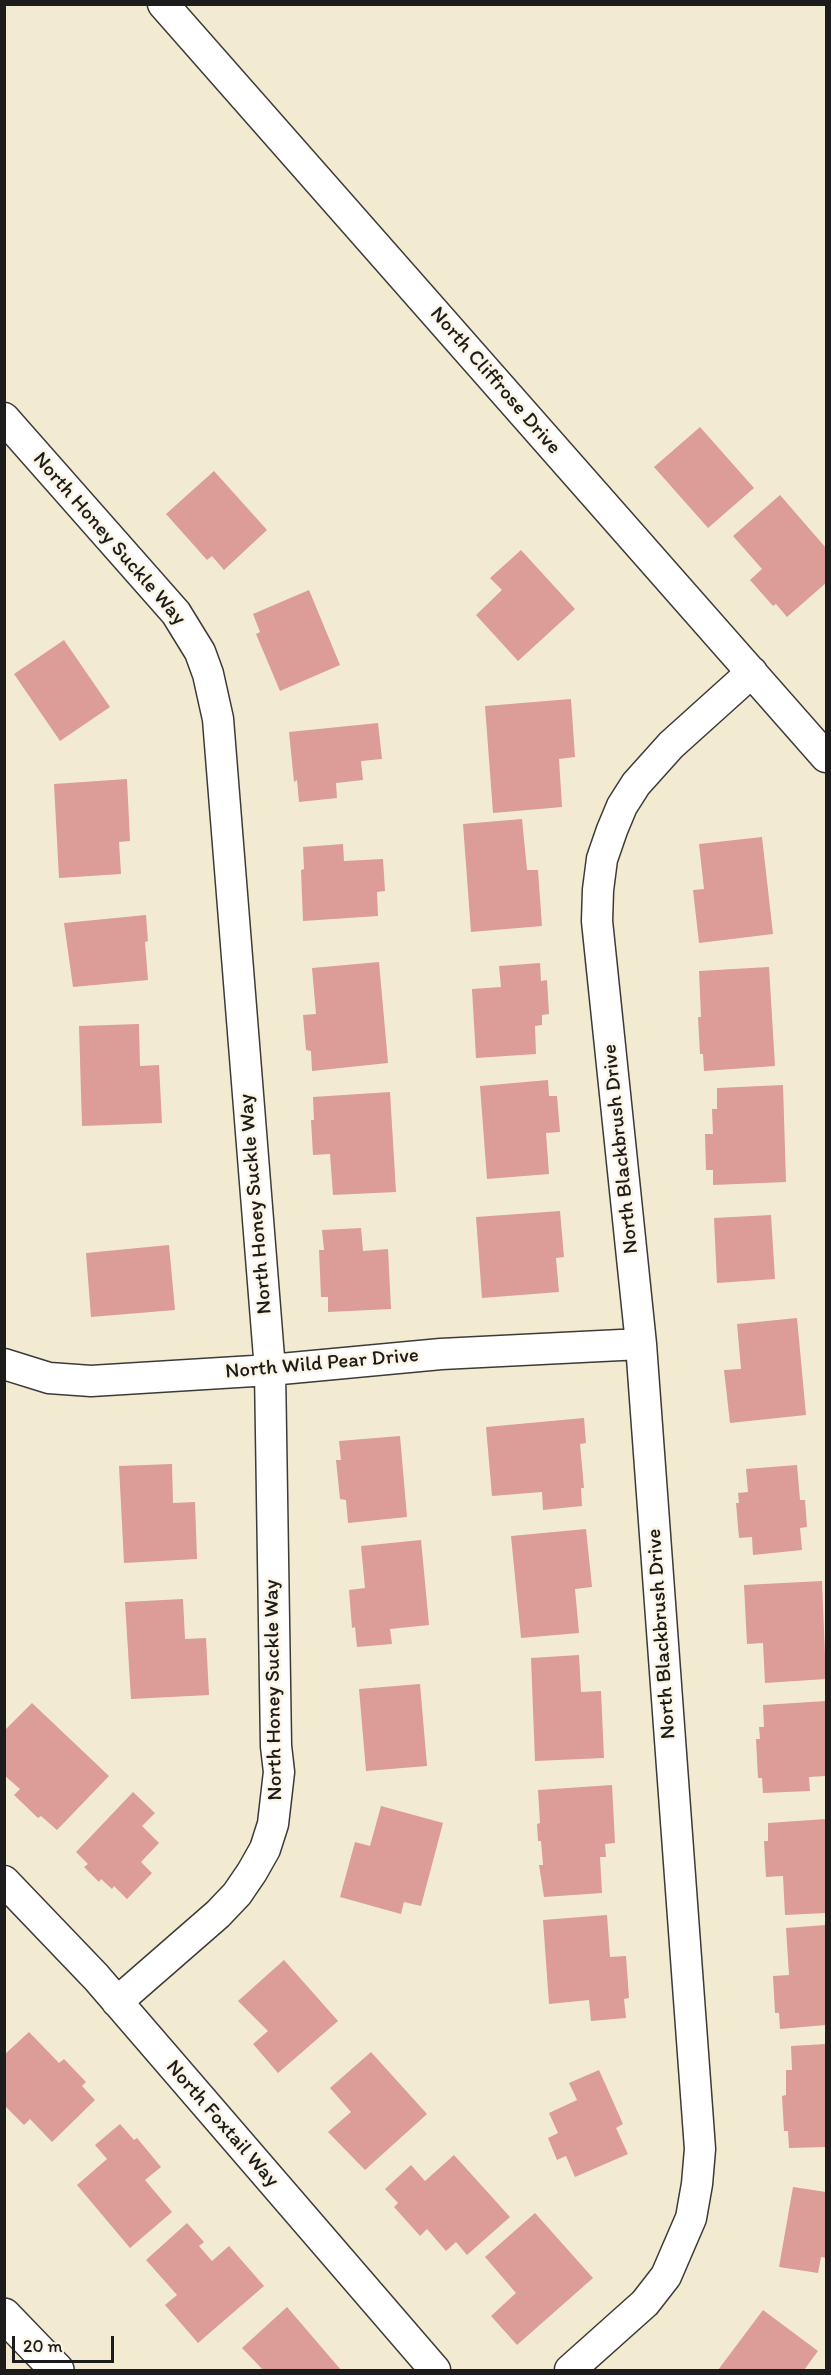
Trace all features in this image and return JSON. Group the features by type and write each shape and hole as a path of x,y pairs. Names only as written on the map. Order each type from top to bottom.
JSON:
{"main road":[{"path":"9,2329 57,2370"}],"street":[{"name":"North Cliffrose Drive","path":"163,4 826,757"},
{"name":"North Honey Suckle Way","path":"4,418 176,613 200,652 214,696 270,1370 276,1746 279,1772 273,1824 261,1857 237,1894 218,1914 117,2002"},
{"name":"North Blackbrush Drive","path":"570,2370 645,2303 666,2276 687,2228 697,2184 700,2149 641,1344 597,921 598,890 602,860 622,806 653,764 752,672"},
{"name":"North Wild Pear Drive","path":"4,1364 28,1373 70,1381 270,1370 441,1354 641,1344"},
{"name":"North Foxtail Way","path":"4,1881 117,2002 435,2370"}],"building":[{"path":"700,427 754,488 708,528 654,467"},
{"path":"214,471 267,530 224,570 212,556 207,560 166,514"},
{"path":"780,495 826,548 826,583 787,617 776,604 773,606 750,580 762,569 733,536"},
{"path":"521,550 575,609 518,661 476,615 502,590 490,578"},
{"path":"309,590 340,665 280,691 256,634 260,632 253,614"},
{"path":"64,640 110,707 60,741 14,674"},
{"path":"571,699 575,757 559,759 562,807 493,813 485,706"},
{"path":"378,723 382,759 361,761 363,780 336,783 337,798 299,802 297,780 294,782 289,732"},
{"path":"127,779 130,841 119,842 121,874 59,878 54,784"},
{"path":"522,819 527,870 538,870 542,926 471,932 463,824"},
{"path":"762,837 773,934 699,943 693,890 704,889 699,844"},
{"path":"343,844 344,861 383,859 385,891 377,892 378,916 303,921 301,870 304,869 303,847"},
{"path":"146,915 148,941 145,942 148,980 73,987 64,923"},
{"path":"379,962 388,1063 312,1071 311,1051 306,1050 303,1015 316,1014 312,968"},
{"path":"540,963 541,981 547,980 549,1014 542,1015 542,1025 535,1026 536,1054 476,1058 472,989 501,987 499,966"},
{"path":"769,967 775,1066 704,1071 703,1054 700,1054 698,1017 701,1017 699,971"},
{"path":"139,1024 140,1066 159,1065 162,1123 82,1126 79,1026"},
{"path":"548,1080 549,1096 557,1096 560,1132 546,1133 549,1174 487,1179 480,1086"},
{"path":"783,1085 786,1182 713,1185 713,1170 706,1170 705,1134 713,1134 712,1109 717,1109 717,1088"},
{"path":"390,1092 396,1192 333,1195 330,1154 313,1155 311,1120 314,1120 313,1097"},
{"path":"560,1211 564,1257 556,1258 559,1292 482,1298 476,1217"},
{"path":"771,1215 775,1279 717,1283 714,1218"},
{"path":"361,1228 363,1251 388,1249 391,1309 328,1312 328,1297 321,1297 319,1250 324,1250 322,1230"},
{"path":"169,1245 175,1310 91,1317 86,1253"},
{"path":"797,1318 806,1415 730,1423 724,1370 741,1369 737,1324"},
{"path":"584,1418 586,1443 580,1444 584,1488 581,1488 582,1506 543,1510 542,1492 492,1496 486,1427"},
{"path":"400,1436 407,1517 348,1523 346,1500 340,1499 336,1460 341,1460 339,1441"},
{"path":"172,1464 173,1503 195,1502 197,1559 124,1563 119,1466"},
{"path":"797,1465 800,1500 805,1500 807,1527 800,1528 802,1550 753,1555 752,1537 739,1538 736,1503 739,1503 738,1493 748,1492 746,1469"},
{"path":"586,1529 592,1587 575,1589 579,1633 521,1638 511,1536"},
{"path":"421,1540 429,1625 390,1629 392,1644 357,1647 355,1627 352,1628 349,1590 365,1588 361,1546"},
{"path":"822,1581 826,1679 765,1683 763,1643 747,1644 744,1585"},
{"path":"183,1599 185,1639 206,1638 209,1695 131,1699 125,1602"},
{"path":"579,1655 581,1692 601,1691 604,1758 535,1761 531,1658"},
{"path":"420,1684 427,1766 366,1771 359,1689"},
{"path":"826,1701 826,1776 809,1777 810,1791 763,1793 762,1778 758,1778 756,1739 760,1739 759,1727 764,1727 763,1705"},
{"path":"32,1703 109,1776 57,1830 41,1816 38,1818 14,1795 20,1789 4,1775 4,1731"},
{"path":"612,1785 615,1843 605,1844 606,1857 600,1857 602,1893 544,1897 539,1865 543,1865 541,1841 538,1841 537,1824 540,1823 538,1790"},
{"path":"133,1792 155,1813 142,1826 159,1843 141,1862 152,1873 127,1899 114,1886 112,1889 101,1879 99,1882 84,1867 88,1864 76,1852"},
{"path":"381,1806 443,1823 421,1906 404,1902 401,1914 340,1897 355,1842 370,1846"},
{"path":"826,1819 826,1913 785,1915 783,1876 766,1877 764,1841 768,1841 768,1823"},
{"path":"607,1915 610,1957 626,1956 629,1998 624,1999 626,2018 591,2021 589,2000 549,2004 543,1920"},
{"path":"826,1925 826,2025 780,2029 779,2013 775,2013 773,1976 789,1975 786,1928"},
{"path":"284,1960 338,2021 278,2073 253,2044 268,2031 238,2001"},
{"path":"29,2032 59,2063 64,2059 86,2082 82,2086 95,2100 52,2142 30,2119 24,2125 4,2105 4,2055"},
{"path":"826,2044 826,2147 789,2148 788,2131 784,2131 782,2096 786,2095 786,2070 792,2070 791,2046"},
{"path":"371,2052 427,2114 365,2170 328,2132 351,2112 330,2088"},
{"path":"599,2070 623,2124 616,2128 628,2154 575,2177 566,2156 557,2160 548,2138 558,2133 549,2113 577,2100 569,2083"},
{"path":"120,2124 134,2140 137,2138 161,2167 145,2180 172,2212 130,2248 77,2185 107,2159 95,2145"},
{"path":"454,2155 510,2217 467,2255 456,2242 446,2251 427,2229 420,2236 394,2207 398,2203 385,2189 411,2165 425,2181"},
{"path":"793,2187 826,2192 826,2258 821,2257 818,2273 779,2267"},
{"path":"535,2213 593,2278 517,2345 491,2316 516,2293 485,2257"},
{"path":"187,2223 204,2242 199,2246 212,2261 229,2246 264,2286 198,2343 165,2305 177,2295 146,2260"},
{"path":"287,2307 341,2370 263,2370 242,2348"},
{"path":"763,2310 818,2351 804,2370 718,2370"}]}
